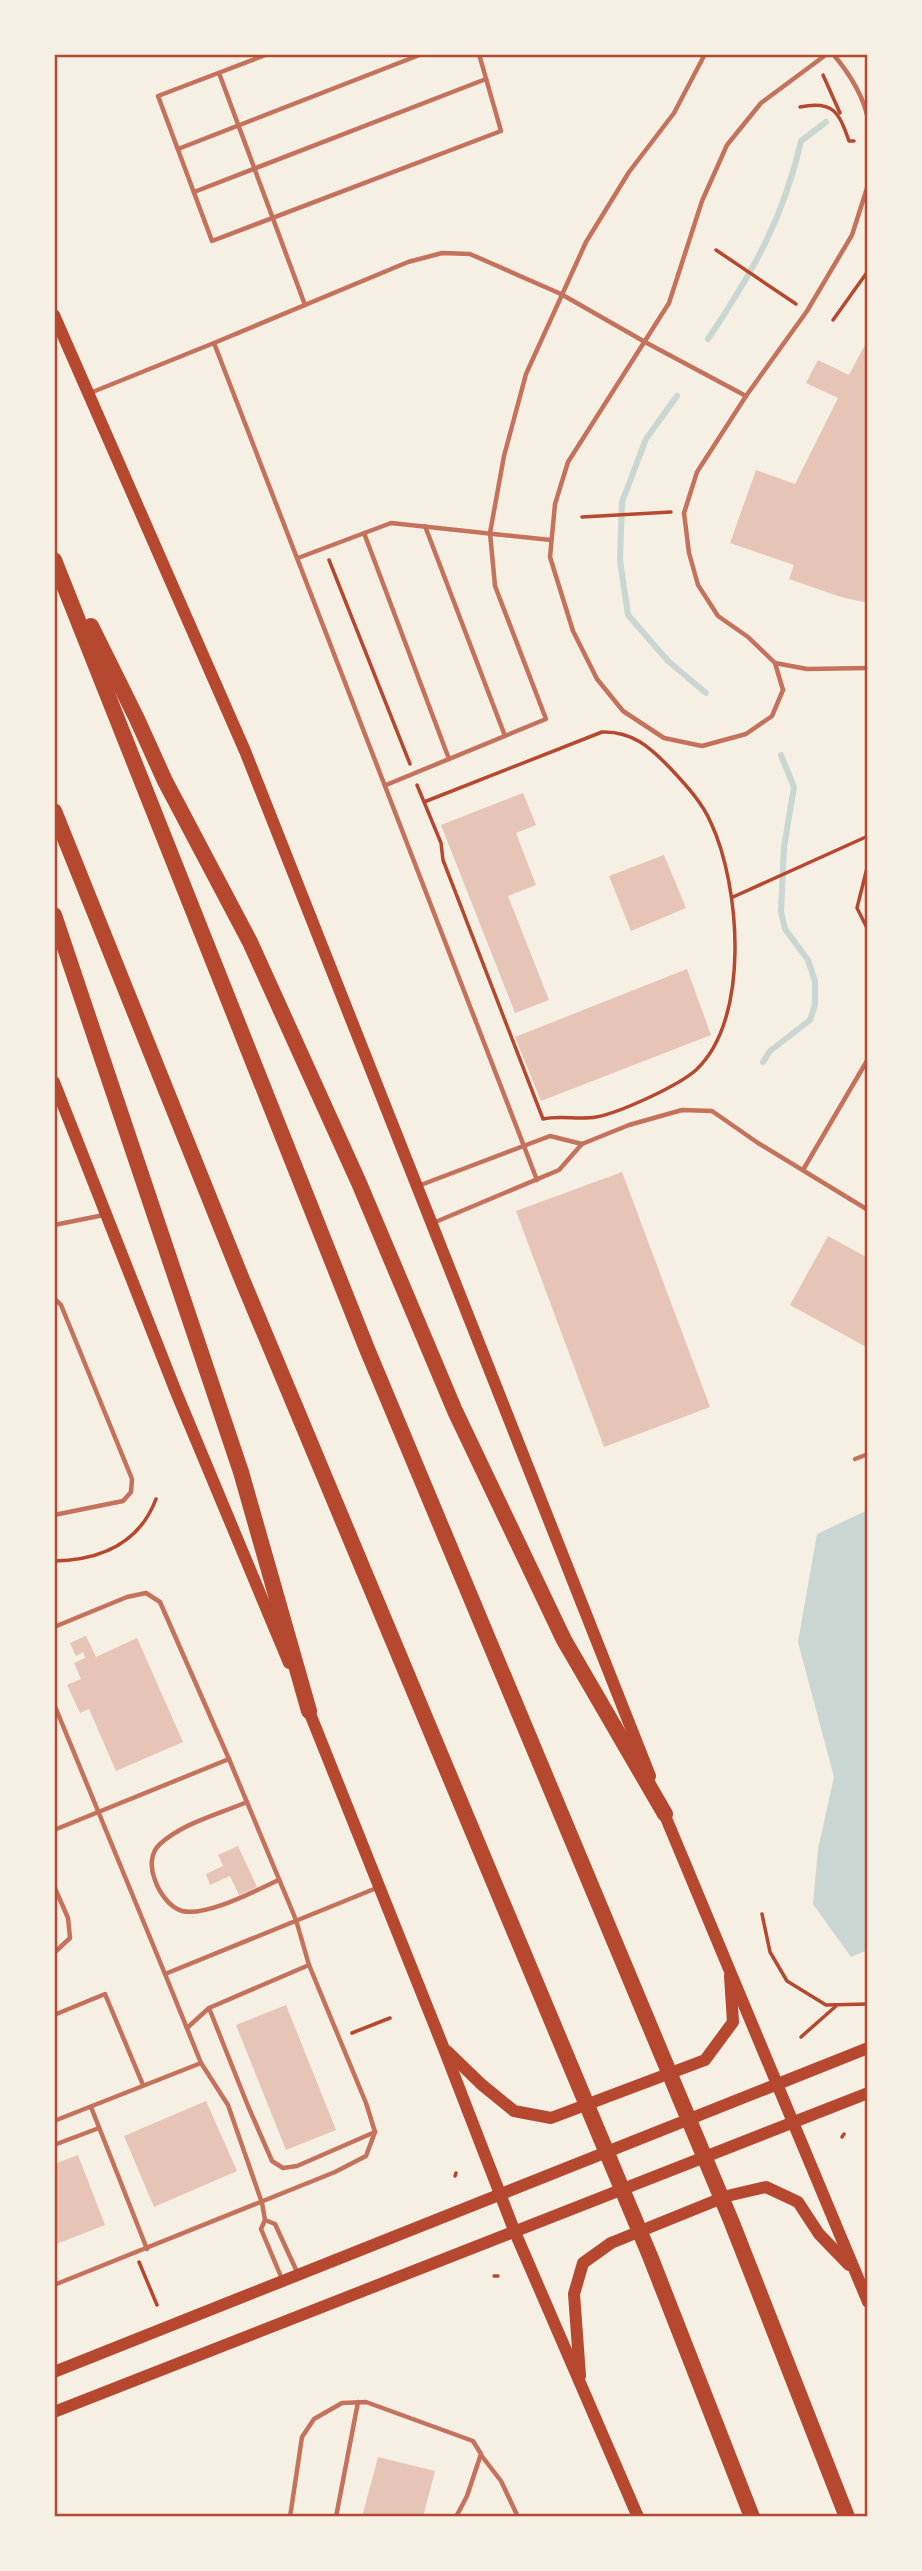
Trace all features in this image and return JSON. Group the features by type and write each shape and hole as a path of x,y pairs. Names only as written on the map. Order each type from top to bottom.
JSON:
{"highway":[{"path":"54,555 166,782 250,942 359,1183 455,1411 564,1640 665,1814"},
{"path":"54,560 367,1349 732,2223 847,2517"},
{"path":"54,811 247,1289 650,2256 752,2517"},
{"path":"54,915 237,1460 309,1711"}],"main road":[{"path":"54,315 245,751 665,1814 868,2302"},
{"path":"54,1082 176,1392 309,1711 514,2230 638,2517"},
{"path":"444,2049 514,2111 551,2118 705,2060 733,2022 729,1964"},
{"path":"54,2372 868,2048"},
{"path":"54,2412 868,2093"},
{"path":"580,2386 575,2294 583,2263 611,2243 727,2196 766,2187 798,2202 819,2234 854,2270"}],"lane":[{"path":"268,54 158,96 212,241 501,131 479,54"},
{"path":"178,149 422,54"},
{"path":"386,785 546,719 495,586 490,533 504,456 526,374 586,242 629,172 674,113 705,54"},
{"path":"827,54 761,103 727,145 702,201 669,303 568,462 555,504 550,557 573,631 597,679 623,711 664,738 702,746 746,734 772,716 783,690 775,663 748,637 718,616 698,585 689,553 684,513 697,472 746,396 807,311 852,235 868,185"},
{"path":"833,54 851,76 866,108 868,119"},
{"path":"219,72 305,305"},
{"path":"194,192 486,79"},
{"path":"89,393 408,262 442,253 470,254 561,294 746,396"},
{"path":"214,343 537,1180"},
{"path":"298,558 391,523 551,540"},
{"path":"425,526 505,736"},
{"path":"364,533 449,759"},
{"path":"775,663 807,669 868,668"},
{"path":"803,1170 868,1059"},
{"path":"432,1224 559,1170 582,1144 629,1125 682,1110 712,1111 758,1143 868,1210"},
{"path":"417,1186 550,1136 582,1144"},
{"path":"54,1225 108,1214"},
{"path":"54,1298 61,1305 132,1479 131,1492 123,1501 54,1514"},
{"path":"855,1459 868,1454"},
{"path":"54,1627 127,1597 146,1593 160,1602 280,1880 296,1920 309,1965 366,2103 375,2132 366,2156 262,2203 54,2285"},
{"path":"54,1704 201,2063 228,2105 262,2203 265,2220 261,2229 283,2282"},
{"path":"54,1830 229,1759"},
{"path":"247,1802 188,1826 160,1843 153,1852 151,1863 154,1879 162,1895 173,1907 195,1912 231,1901 280,1880"},
{"path":"54,1886 68,1918 70,1938 54,1952"},
{"path":"165,1974 379,1886"},
{"path":"187,2028 209,2008 309,1965"},
{"path":"54,2015 105,1994 143,2085"},
{"path":"209,2008 272,2161 284,2168 297,2166 375,2132"},
{"path":"54,2121 201,2063"},
{"path":"91,2107 148,2249"},
{"path":"54,2146 99,2128"},
{"path":"265,2220 275,2224 299,2276"},
{"path":"336,2517 358,2402"},
{"path":"290,2517 302,2437 314,2419 342,2403 366,2402 473,2441 501,2481 518,2517"},
{"path":"456,2517 467,2496 481,2454"}],"path":[{"path":"823,75 837,103 849,141 854,141"},
{"path":"800,107 815,104 830,108 840,115"},
{"path":"716,250 784,295"},
{"path":"833,320 868,271"},
{"path":"582,517 684,513"},
{"path":"324,548 424,802 441,843 443,860 543,1119 569,1116 594,1118 677,1085 698,1069 713,1048 727,1015 736,929 733,897 726,862 710,821 689,788 650,748 619,731 602,732 424,802"},
{"path":"733,897 868,835"},
{"path":"868,864 857,908 868,930"},
{"path":"54,1561 74,1561 105,1553 136,1535 149,1518 156,1499"},
{"path":"762,1914 770,1952 787,1981 819,2002 836,2006 868,2004"},
{"path":"804,2037 836,2006"},
{"path":"352,2033 390,2018"},
{"path":"136,2254 157,2305"}],"shaded area":[{"path":"868,1510 868,1950 851,1957 813,1904 818,1849 834,1777 798,1642 817,1534"}],"building":[{"path":"868,339 868,603 841,597 789,579 794,565 730,543 756,470 795,484 838,398 806,383 818,360 849,375"},
{"path":"523,793 536,825 516,833 536,885 508,896 549,1000 515,1013 441,825"},
{"path":"664,855 686,908 631,931 609,876"},
{"path":"687,969 711,1035 541,1101 515,1037"},
{"path":"622,1172 710,1407 604,1447 516,1211"},
{"path":"828,1236 868,1258 868,1348 790,1305"},
{"path":"86,1636 96,1657 137,1638 183,1742 116,1771 89,1709 80,1713 67,1685 81,1679 74,1663 85,1658 83,1652 76,1656 70,1643"},
{"path":"238,1846 257,1887 239,1895 230,1876 210,1885 206,1874 223,1866 218,1855"},
{"path":"286,2005 336,2130 286,2150 236,2025"},
{"path":"206,2101 237,2171 154,2207 124,2136"},
{"path":"78,2155 105,2225 54,2245 54,2164"},
{"path":"378,2457 435,2471 423,2517 362,2517"}],"waterway":[{"path":"708,339 764,245 785,195 801,141 826,122"},
{"path":"677,396 646,439 622,502 620,560 628,615 668,661 706,693"},
{"path":"763,1062 770,1051 810,1020 815,1005 815,981 808,960 785,929 781,912 784,847 794,787 781,755"}]}
